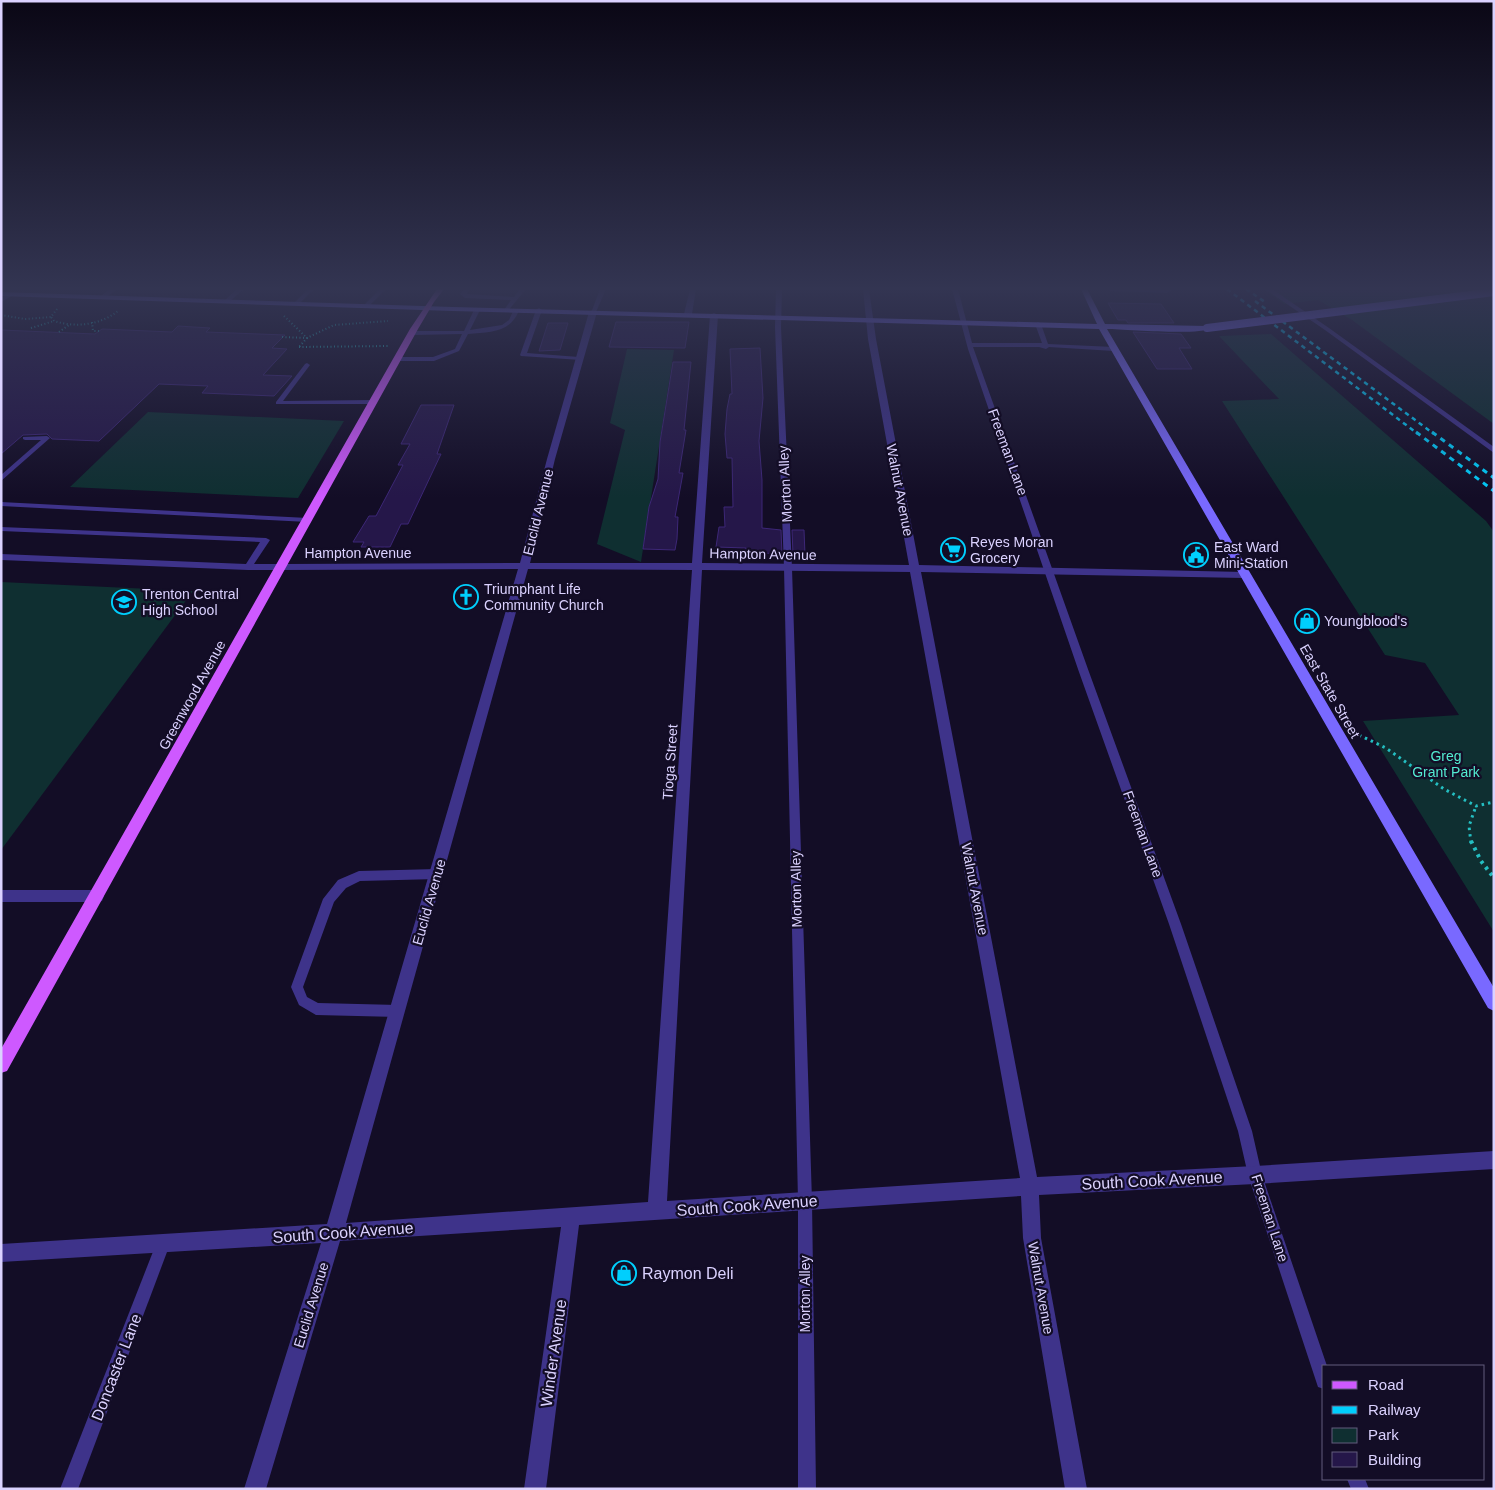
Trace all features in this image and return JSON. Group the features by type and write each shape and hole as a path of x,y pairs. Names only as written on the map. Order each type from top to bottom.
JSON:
{"main road":[{"name":"Greenwood Avenue","path":"1,1065 397,359"}],"street":[{"name":"Euclid Avenue","path":"255,1489 334,1232 398,1012 524,566 579,359"},
{"name":"Tioga Street","path":"657,1210 710,359"},
{"name":"Walnut Avenue","path":"877,359 1030,1186 1032,1238 1076,1489"},
{"name":"East State Street","path":"1119,359 1494,1003"},
{"name":"Hampton Avenue","path":"282,567 698,567 1050,570 1244,575"},
{"path":"1,896 97,896"},
{"name":"South Cook Avenue","path":"1,1253 163,1244 1030,1186 1255,1175 1494,1160"},
{"name":"Winder Avenue","path":"535,1489 572,1217"}],"lane":[{"path":"397,359 430,359"},
{"path":"572,359 579,359"},
{"name":"Morton Alley","path":"780,359 788,568 805,1201 807,1489"},
{"name":"Freeman Lane","path":"975,359 1084,672 1175,924 1245,1132 1255,1175 1322,1375"},
{"path":"1367,359 1494,451"},
{"path":"307,365 278,403 373,402"},
{"path":"1,479 47,438 25,438"},
{"path":"1,504 308,520"},
{"path":"1,529 266,540 248,567"},
{"path":"1,558 282,567"},
{"path":"398,1012 316,1009 303,1001 297,987 329,899 342,884 359,876 437,874"},
{"name":"Doncaster Lane","path":"69,1489 163,1244"}],"path":[{"path":"1331,723 1386,748 1444,789 1476,806 1494,802"},
{"path":"1476,806 1468,824 1469,839 1482,865 1494,878"}],"green space":[{"path":"625,359 673,359 641,562 597,544 625,430 610,423"},
{"name":"Greg Grant Park","path":"1240,359 1299,359 1486,521 1494,532 1494,932 1363,721 1459,715 1425,663 1385,655 1222,401 1279,399"},
{"path":"1405,359 1494,359 1494,424"},
{"path":"148,412 344,421 298,498 70,487"},
{"path":"1,582 193,591 1,850"}],"building":[{"path":"1,359 278,359 263,375 292,376 274,396 202,393 208,386 159,384 99,441 52,439 47,434 23,435 1,454"},
{"path":"730,359 761,359 763,398 759,441 762,480 762,528 781,530 782,554 745,552 746,548 716,547 719,527 725,527 724,507 733,507 732,458 727,458 725,434 727,409 730,394 732,394"},
{"path":"1150,359 1186,359 1192,369 1157,369"},
{"path":"673,362 691,362 684,430 686,430 679,473 683,473 675,517 678,517 677,539 675,550 643,549 649,507 658,479 660,442"},
{"path":"421,405 454,405 437,454 441,454 408,524 401,524 390,547 361,547 364,542 353,542 369,516 376,516 403,465 398,465 410,444 401,444"},
{"path":"792,530 804,530 805,555 793,554"}],"railway":[{"path":"1319,359 1418,434"},
{"path":"1332,359 1434,434"},
{"path":"1416,432 1494,491"},
{"path":"1432,432 1494,478"}],"place":[{"name":"Reyes Moran Grocery","path":"953,550"},
{"name":"East Ward Mini-Station","path":"1196,555"},
{"name":"Triumphant Life Community Church","path":"466,597"},
{"name":"Trenton Central High School","path":"124,602"},
{"name":"Youngblood's","path":"1307,621"},
{"name":"Raymon Deli","path":"624,1273"}]}
